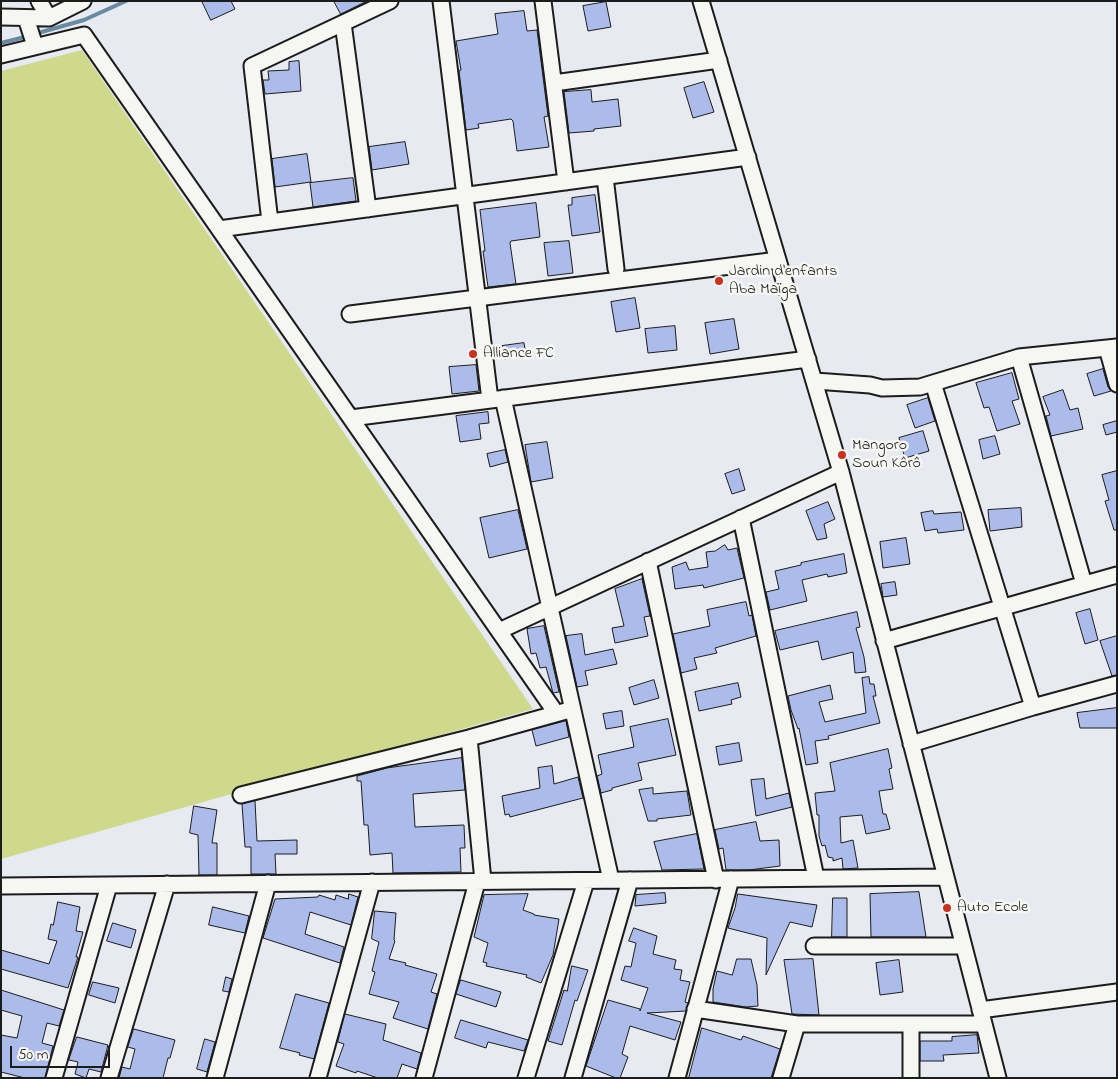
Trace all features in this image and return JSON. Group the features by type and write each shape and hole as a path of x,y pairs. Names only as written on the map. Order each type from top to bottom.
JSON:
{"street":[{"path":"39,1 48,18"},
{"path":"1,17 48,18 83,1"},
{"path":"441,1 478,298 497,399 549,607 611,880"},
{"path":"543,1 566,182"},
{"path":"702,1 841,472 998,1078"},
{"path":"270,222 252,66 382,3"},
{"path":"26,18 35,46"},
{"path":"344,23 368,209"},
{"path":"1,55 84,35 556,713"},
{"path":"554,83 719,60"},
{"path":"219,229 748,157"},
{"path":"606,177 616,269"},
{"path":"350,314 778,260"},
{"path":"815,382 870,385 882,388 907,388 933,384 1019,357 1112,347 1117,384"},
{"path":"1019,357 1084,584"},
{"path":"351,418 808,359"},
{"path":"933,384 1033,707"},
{"path":"499,630 841,472"},
{"path":"741,518 816,878"},
{"path":"648,561 723,879 677,1078"},
{"path":"884,641 1117,575"},
{"path":"911,744 1117,684"},
{"path":"241,795 469,738 572,710"},
{"path":"424,1078 480,882 469,738"},
{"path":"3,890 167,884 946,877"},
{"path":"526,1078 586,880"},
{"path":"573,1078 630,880"},
{"path":"318,1078 372,882"},
{"path":"215,1078 268,883"},
{"path":"109,1078 167,884"},
{"path":"54,1078 109,885"},
{"path":"814,946 964,946"},
{"path":"694,1009 796,1024 911,1024 982,1017 1117,992"},
{"path":"781,1078 796,1024"},
{"path":"911,1024 911,1078"}],"green space":[{"path":"82,50 533,709 1,859 1,71"}],"building":[{"path":"202,1 231,1 235,9 211,20"},
{"path":"334,1 367,1 341,14"},
{"path":"606,2 611,27 588,31 583,6"},
{"path":"524,11 527,31 537,30 548,116 544,117 549,147 517,151 513,121 511,119 478,124 479,128 466,130 459,71 461,70 456,41 498,34 495,14"},
{"path":"299,61 301,91 265,94 263,80 269,80 268,71 289,70 289,62"},
{"path":"704,82 714,112 693,118 684,88"},
{"path":"591,90 592,102 618,99 621,126 569,133 564,92"},
{"path":"405,142 409,164 372,170 369,147"},
{"path":"307,154 311,182 275,187 272,159"},
{"path":"353,178 356,201 313,207 310,183"},
{"path":"595,195 600,232 572,236 568,205 572,205 572,198"},
{"path":"536,203 540,237 511,241 510,243 516,284 488,287 480,210"},
{"path":"569,241 573,273 548,276 544,243"},
{"path":"635,298 640,328 616,332 611,302"},
{"path":"734,319 739,349 710,354 705,323"},
{"path":"675,326 677,350 648,353 645,329"},
{"path":"524,343 526,355 504,359 502,346"},
{"path":"476,365 479,391 452,394 449,367"},
{"path":"1103,369 1111,391 1094,396 1087,374"},
{"path":"1012,373 1019,399 1012,401 1020,424 997,431 989,407 984,408 976,383"},
{"path":"1063,390 1070,410 1078,408 1083,429 1051,436 1046,416 1050,415 1043,397"},
{"path":"928,398 935,421 915,428 907,405"},
{"path":"488,412 489,423 479,424 481,439 460,442 456,416"},
{"path":"1117,421 1117,432 1106,435 1103,425"},
{"path":"923,431 929,451 905,458 899,438"},
{"path":"995,436 1000,454 983,459 979,440"},
{"path":"547,442 553,478 531,482 525,445"},
{"path":"505,450 508,462 490,467 487,454"},
{"path":"739,469 745,490 732,494 725,474"},
{"path":"1117,471 1117,530 1114,530 1105,501 1109,500 1102,475"},
{"path":"828,502 835,519 824,524 827,538 817,540 806,511"},
{"path":"1021,508 1022,527 990,531 988,510"},
{"path":"518,510 527,549 489,558 480,518"},
{"path":"933,511 934,514 961,512 964,530 938,533 937,529 925,531 921,513"},
{"path":"906,538 910,564 883,568 880,542"},
{"path":"725,545 728,550 737,548 744,578 704,588 703,585 675,589 672,567 686,562 689,570 708,567 706,552 715,551"},
{"path":"844,554 847,573 828,577 827,574 802,580 807,601 770,610 766,592 779,589 775,571 801,565 801,563"},
{"path":"642,579 650,616 644,617 648,636 615,643 612,628 624,626 615,589"},
{"path":"895,582 897,595 883,597 881,584"},
{"path":"746,602 749,616 752,615 756,636 715,648 717,653 694,658 697,669 681,673 673,634 710,626 707,610"},
{"path":"1090,609 1098,640 1085,644 1076,613"},
{"path":"857,612 860,627 856,628 866,672 855,673 853,652 822,660 818,641 780,650 775,631"},
{"path":"544,626 559,692 553,693 546,667 540,668 536,653 531,654 527,629"},
{"path":"582,634 585,655 613,649 617,664 585,671 588,685 577,687 566,636"},
{"path":"1117,636 1117,675 1112,676 1100,641"},
{"path":"869,677 870,684 874,684 876,696 873,696 880,723 828,736 829,739 815,741 818,763 806,765 799,728 791,710 788,696 830,685 833,699 819,702 825,722 866,713 862,678"},
{"path":"654,680 659,698 634,705 629,688"},
{"path":"738,683 741,697 731,700 732,704 699,711 695,692"},
{"path":"1117,708 1117,728 1080,728 1077,713"},
{"path":"622,711 624,726 606,729 603,714"},
{"path":"668,719 676,755 638,763 642,780 601,793 597,776 602,774 598,755 634,747 630,727"},
{"path":"566,721 569,737 536,746 532,730"},
{"path":"739,743 742,761 719,765 716,747"},
{"path":"888,749 892,768 889,769 893,789 879,791 883,814 886,814 890,829 866,834 862,815 840,817 841,843 853,840 858,868 843,869 842,858 833,861 833,858 828,857 825,845 822,846 819,836 819,815 817,815 815,793 835,791 830,763"},
{"path":"462,758 465,790 413,794 415,827 464,825 465,848 460,848 461,872 393,873 392,853 370,855 368,825 364,825 361,781 357,781 357,776 387,768"},
{"path":"552,766 554,784 578,777 583,798 510,817 509,814 505,815 502,796 540,788 538,768"},
{"path":"764,779 766,799 789,793 792,807 756,816 751,780"},
{"path":"653,788 653,794 687,791 691,815 648,821 639,790"},
{"path":"255,801 257,841 297,840 297,854 275,854 276,874 251,874 251,847 245,847 242,804"},
{"path":"194,806 217,810 212,843 217,843 217,875 199,875 198,835 190,833"},
{"path":"756,822 760,841 779,840 780,866 749,870 726,870 723,848 719,849 715,830"},
{"path":"697,834 704,869 662,870 654,842"},
{"path":"919,892 926,937 871,937 870,894"},
{"path":"665,893 666,903 635,906 636,895"},
{"path":"349,894 358,897 351,925 310,912 305,934 344,947 340,963 263,938 275,899 318,897 319,895 335,900 336,895 348,899"},
{"path":"528,894 523,910 534,915 559,919 553,955 541,983 526,977 527,975 486,966 487,963 483,962 488,943 474,937 484,895"},
{"path":"738,894 817,905 812,927 790,922 766,975 767,938 728,928"},
{"path":"833,898 847,898 847,937 832,937"},
{"path":"58,902 80,907 76,931 83,932 76,957 78,957 68,988 1,969 1,950 49,964 57,941 48,939"},
{"path":"213,907 249,916 245,933 209,925"},
{"path":"375,911 396,913 395,941 389,959 437,974 431,992 437,994 428,1029 393,1018 399,1002 369,994 375,972 372,971 379,942 372,939"},
{"path":"113,923 136,930 131,948 107,941"},
{"path":"634,928 657,936 653,954 676,960 674,969 682,970 680,980 690,982 685,1002 688,1003 686,1011 647,1013 681,1022 675,1040 630,1026 622,1054 628,1057 620,1078 616,1078 586,1066 608,1000 640,1009 640,1011 648,988 621,980 625,966 631,967 636,943 629,941"},
{"path":"737,959 751,959 757,985 758,1006 746,1007 713,1002 713,989 717,971 732,975"},
{"path":"813,959 819,1015 792,1014 784,960"},
{"path":"899,960 903,992 880,995 876,963"},
{"path":"572,966 588,970 577,1001 575,1000 562,1045 548,1041 564,990 567,991"},
{"path":"226,977 232,979 229,992 223,991"},
{"path":"461,980 501,992 496,1007 456,994"},
{"path":"93,982 119,988 115,1003 89,995"},
{"path":"1,990 64,1010 59,1026 47,1023 42,1043 53,1046 45,1078 25,1078 1,1072 1,1035 17,1038 22,1016 1,1010"},
{"path":"296,994 329,1003 314,1059 280,1048"},
{"path":"345,1014 386,1024 383,1040 421,1053 417,1069 402,1064 397,1078 378,1078 336,1066 344,1044 338,1042"},
{"path":"461,1020 528,1040 524,1051 488,1042 486,1048 455,1038"},
{"path":"702,1028 741,1040 743,1036 780,1049 771,1078 689,1078"},
{"path":"134,1029 175,1040 163,1078 119,1078 122,1067 130,1069 135,1049 128,1047"},
{"path":"977,1035 979,1053 943,1055 944,1061 920,1061 920,1041 952,1041 952,1037"},
{"path":"77,1037 108,1045 101,1072 89,1069 86,1078 75,1074 78,1062 69,1060"},
{"path":"205,1039 215,1042 207,1072 197,1069"}],"waterway":[{"path":"38,33 84,20 126,1"},
{"path":"1,43 25,37"}],"place":[{"name":"Jardin d'enfants Aba Maïga","path":"719,281"},
{"name":"Alliance FC","path":"473,354"},
{"name":"Mangoro Soun Kôrô","path":"842,455"},
{"name":"Auto Ecole","path":"947,908"}]}
